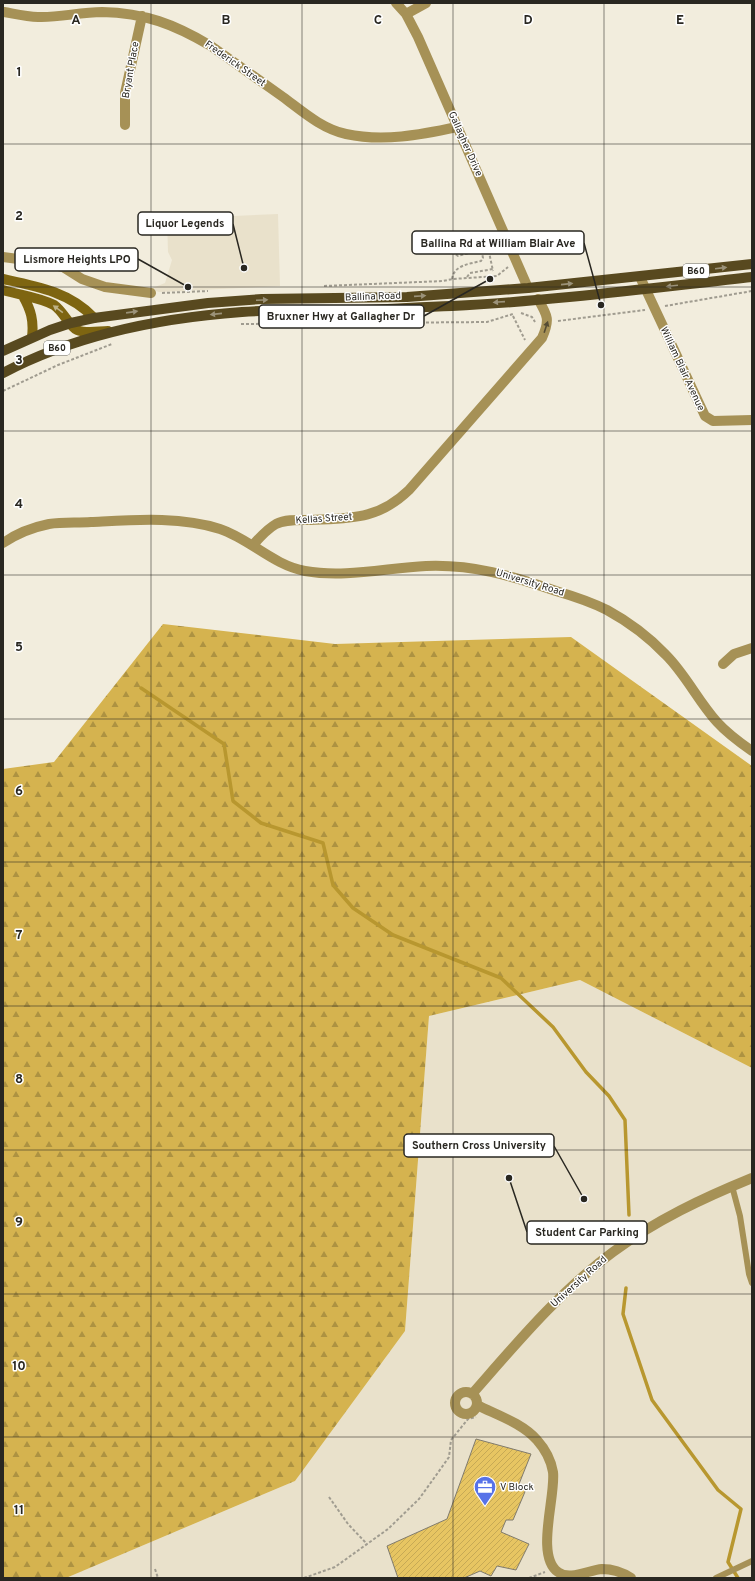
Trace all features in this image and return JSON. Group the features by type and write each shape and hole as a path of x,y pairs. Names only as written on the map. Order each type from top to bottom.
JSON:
{"main road":[{"name":"Ballina Road","path":"3,351 32,337 71,323 94,318 208,303 262,299 407,297 528,288 752,264"},
{"name":"Ballina Road","path":"3,373 24,362 62,346 114,331 191,317 242,312 364,310 454,306 646,289 752,277"}],"street":[{"name":"Gallagher Drive","path":"396,3 406,14 418,37 528,288"},
{"path":"406,14 426,3"},
{"name":"Frederick Street","path":"4,12 38,17 101,12 142,16 159,20 194,36 211,46 308,116 344,134 393,138 418,135 457,127"},
{"name":"Bryant Place","path":"125,125 125,93 142,16"},
{"path":"3,257 41,262 63,267 82,279 105,287 151,293"},
{"name":"William Blair Avenue","path":"640,277 705,416 710,420 719,422 752,420"},
{"path":"3,279 58,293 73,300 94,318"},
{"path":"3,290 54,305 63,312 74,328 78,330 85,332 114,331"},
{"path":"23,296 31,312 33,320 32,337"},
{"name":"Kellas Street","path":"254,545 268,530 277,524 288,521 351,518 368,515 384,509 410,490 542,338 548,319 538,299"},
{"path":"3,543 22,533 49,524 128,520 186,522 220,529 254,545"},
{"name":"University Road","path":"254,545 278,562 304,571 338,574 426,566 487,570 581,599 605,609 627,621 663,651 717,722 752,751"},
{"path":"723,664 734,654 752,648"},
{"name":"University Road","path":"472,1394 536,1322 598,1264 657,1223 732,1186 752,1178"},
{"path":"467,1392 472,1394 476,1399 477,1405 474,1411 467,1414 461,1412 457,1407 456,1401 461,1394 467,1392"},
{"path":"477,1405 513,1422 528,1432 540,1444 549,1460 553,1483 547,1540 550,1561 549,1570 570,1575 602,1569 614,1570 631,1578"}],"lane":[{"path":"732,1186 738,1206 749,1274 752,1283"},
{"path":"716,1578 752,1561"}],"path":[{"path":"452,279 457,268 481,261 483,258 482,253 477,251 458,256 454,254 456,249 486,238 493,270 470,273 467,278"},
{"path":"317,286 444,281 452,279 497,276 508,267 518,264"},
{"path":"151,293 215,291"},
{"path":"663,306 752,291"},
{"path":"557,321 646,310"},
{"path":"238,324 487,322 518,312 532,317 535,325"},
{"path":"513,316 530,352"},
{"path":"525,339 530,335"},
{"path":"3,391 58,365 117,343"},
{"path":"304,1578 335,1567 388,1529 419,1499 449,1457 451,1440 468,1419 478,1417"},
{"path":"329,1497 348,1524 367,1544"},
{"path":"529,1578 549,1570 543,1565"},
{"path":"155,1569 158,1578"}],"shaded area":[{"path":"278,214 280,286 159,292 150,289 165,283 172,260 168,252 167,219"},
{"path":"580,980 752,1068 752,1578 66,1578 295,1481 405,1331 429,1016"}],"green space":[{"path":"163,624 335,644 571,637 752,766 752,1068 580,980 429,1016 405,1331 295,1481 66,1578 3,1578 3,769 54,762"}],"building":[{"name":"V Block","path":"476,1439 531,1454 519,1484 527,1487 513,1520 506,1520 501,1532 529,1544 516,1570 497,1566 491,1576 480,1571 464,1578 398,1578 387,1546 447,1519"}],"waterway":[{"path":"141,688 224,744 233,801 261,823 323,843 333,885 353,908 393,935 501,978 553,1027 586,1072 609,1096 625,1120 629,1215"},
{"path":"626,1288 623,1314 652,1400 718,1490 741,1509 728,1562 738,1578"}],"place":[{"name":"Liquor Legends","path":"244,268"},
{"name":"Bruxner Hwy at Gallagher Dr","path":"490,279"},
{"name":"Lismore Heights LPO","path":"188,287"},
{"name":"Ballina Rd at William Blair Ave","path":"601,305"},
{"name":"Student Car Parking","path":"509,1178"},
{"name":"Southern Cross University","path":"584,1199"},
{"name":"V Block","path":"485,1506"}]}
